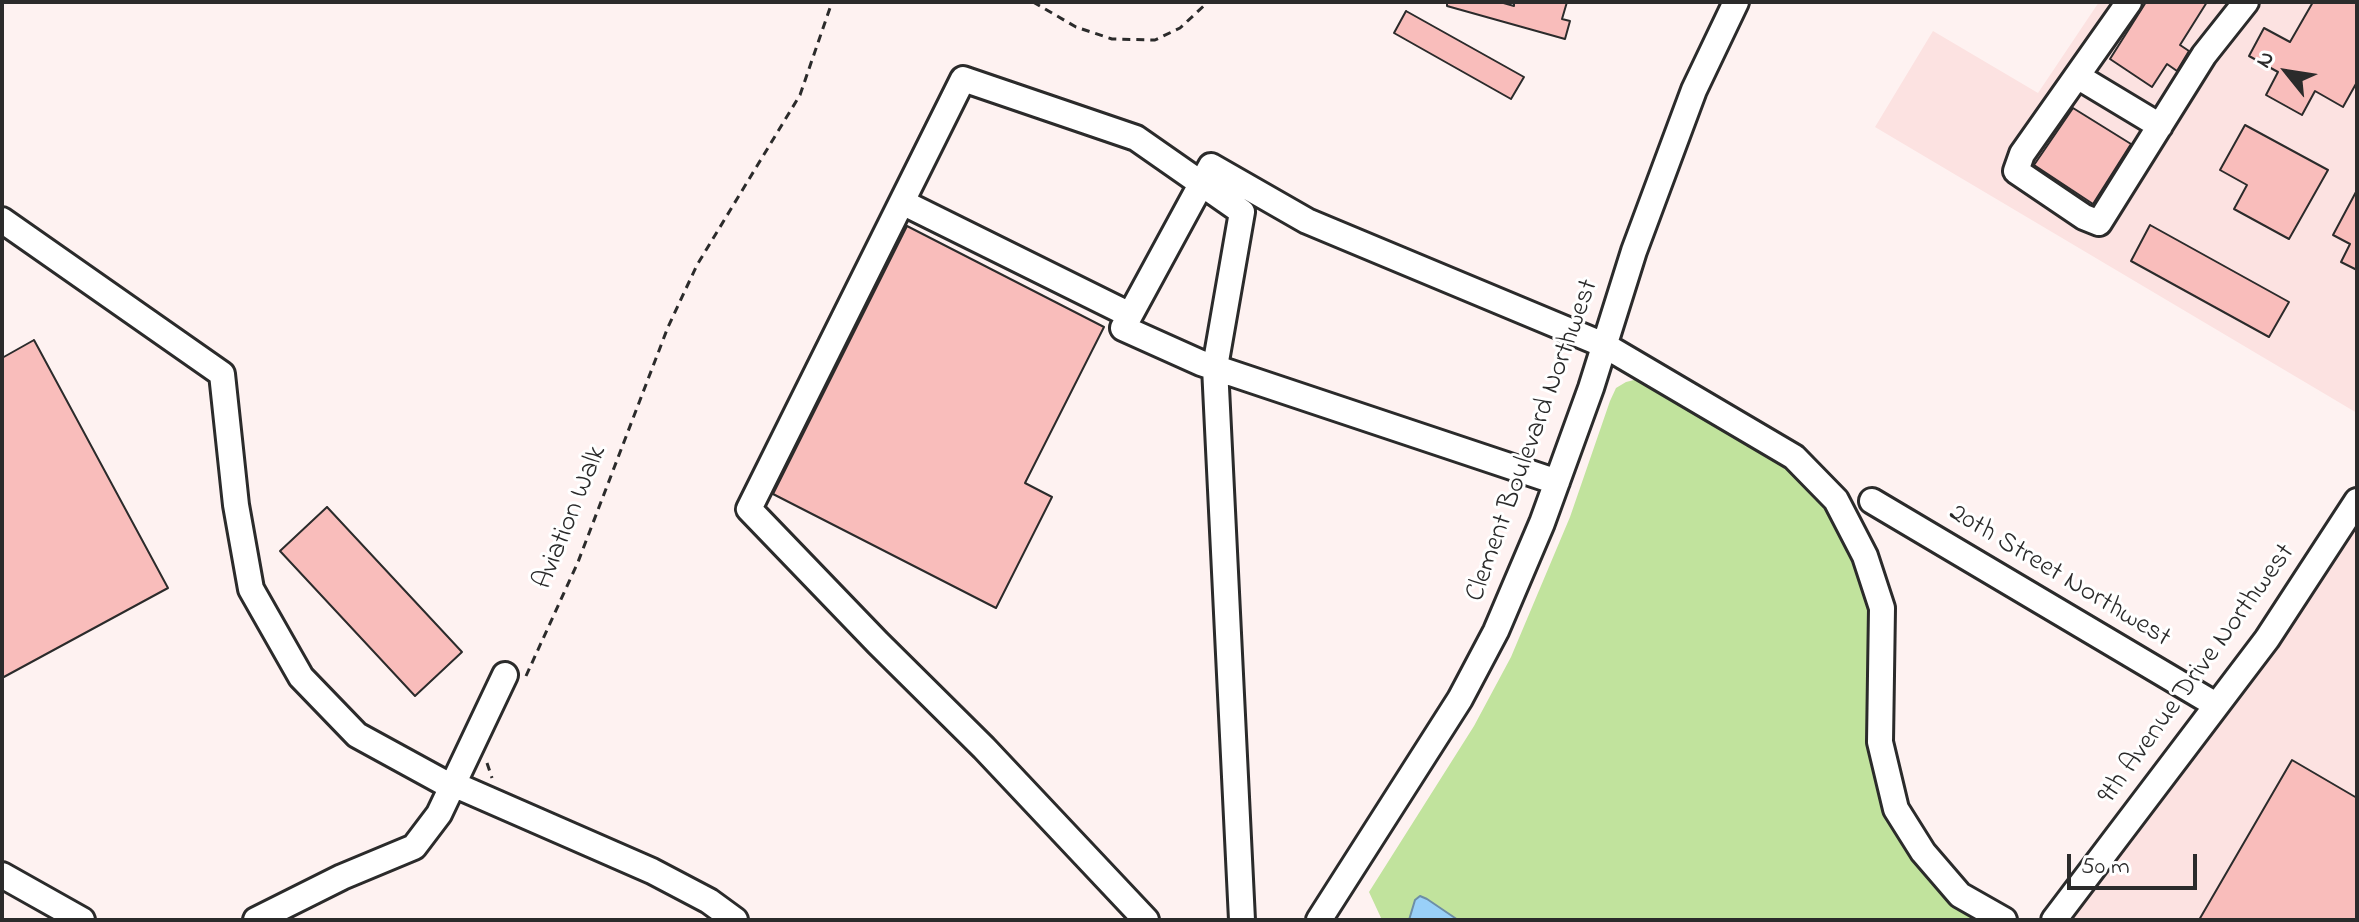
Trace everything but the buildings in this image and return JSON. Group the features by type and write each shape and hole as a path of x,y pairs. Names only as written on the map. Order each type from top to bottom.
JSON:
{"street":[{"name":"Clement Boulevard Northwest","path":"1319,920 1460,699 1496,631 1528,560 1557,482 1634,251 1694,90 1736,2"},
{"path":"2129,2 2022,154 2016,171 2084,217 2099,223 2204,55 2246,2"},
{"path":"2077,76 2160,126"},
{"path":"1146,920 984,748 749,509 963,79 1136,138 1242,212 1215,367 1242,920"},
{"path":"1557,482 1215,367 1123,328 1211,166 1307,221 1604,345 1794,457 1836,500 1865,556 1882,608 1880,742 1896,809 1923,852 1960,895 2004,920"},
{"path":"902,202 1130,315"},
{"path":"2,220 222,374 236,505 251,589 301,677 357,735 453,786 652,871 709,901 735,920"},
{"name":"20th Street Northwest","path":"1872,501 2216,705"},
{"name":"9th Avenue Drive Northwest","path":"2054,920 2267,639 2357,501"},
{"path":"256,920 342,877 414,847 439,814 515,675"},
{"path":"2,875 82,920"}],"path":[{"name":"Aviation Walk","path":"515,675 578,562 668,327 697,265 800,95 832,2"},
{"path":"1033,2 1076,27 1112,39 1155,40 1180,28 1208,2"},
{"path":"487,760 493,780"}],"shaded area":[{"path":"2099,2 2357,2 2357,413 1875,127 1933,31 2038,93"},
{"path":"2357,501 2357,920 2065,920"}],"green space":[{"path":"1638,379 1655,383 1777,460 1816,494 1834,519 1862,575 1869,607 1872,642 1867,726 1871,761 1881,796 1911,854 1929,878 1978,920 1382,920 1369,892 1474,726 1511,657 1570,517 1610,401 1616,388"}],"water":[{"path":"1420,896 1458,920 1409,920 1415,900"}]}
